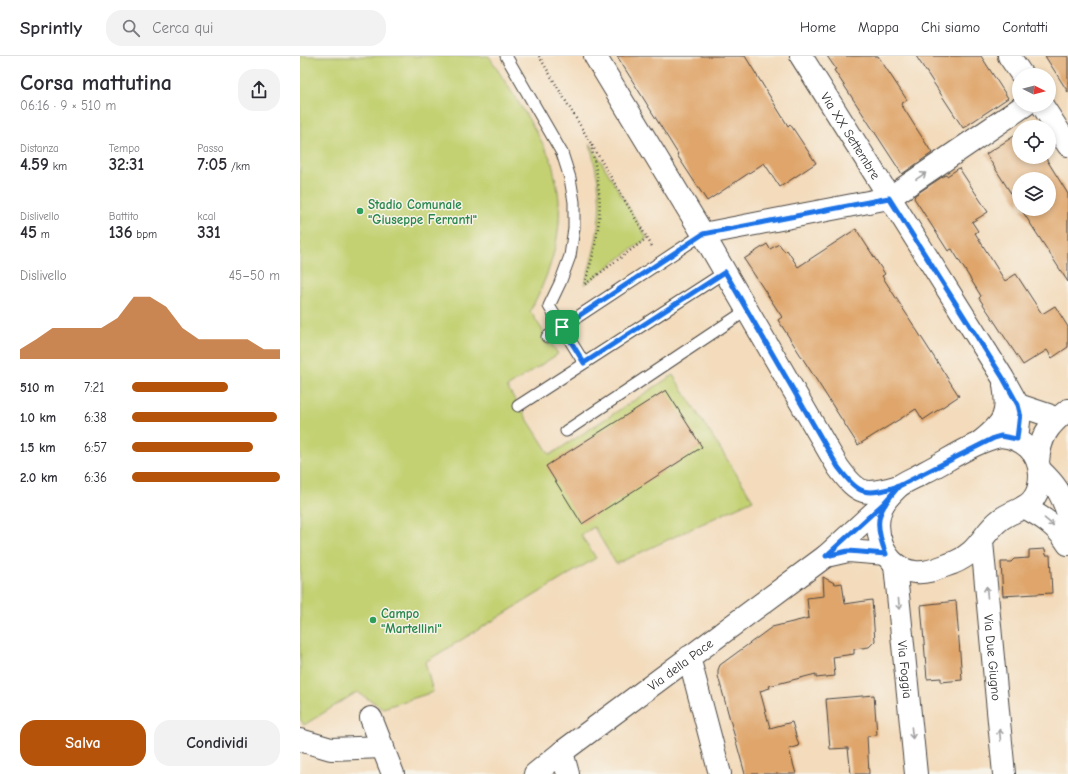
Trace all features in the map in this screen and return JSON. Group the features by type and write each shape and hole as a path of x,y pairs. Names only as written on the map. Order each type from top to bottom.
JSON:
{"street":[{"path":"595,56 703,234 838,467 852,485 867,493 878,493 899,486 978,444 1001,436 1018,440 1028,446 1039,466 1060,492 1068,514"},
{"name":"Via XX Settembre","path":"801,56 1003,378 1018,405 1020,420 1018,440"},
{"path":"1010,56 1018,68"},
{"path":"703,234 889,198 1015,112"},
{"path":"1047,112 1068,145"},
{"name":"Via XX Settembre","path":"978,444 999,426 1003,420 1006,412 1006,397 1003,378"},
{"path":"1018,405 1061,412"},
{"path":"1018,440 1034,430 1040,420 1061,412"},
{"path":"1039,466 1039,449 1047,431 1061,412"},
{"name":"Via della Pace","path":"826,556 848,551 891,560 904,570 916,572 930,571 968,555 982,542 997,522 1024,507 1035,498 1040,483 1039,466"},
{"name":"Via della Pace","path":"535,774 562,752 826,556 884,503 899,486"},
{"name":"Via Foggia","path":"884,503 878,523 880,539 891,560 916,774"},
{"path":"1024,507 1043,518 1061,532 1068,544"},
{"name":"Via Due Giugno","path":"982,542 1004,774"},
{"path":"689,658 720,774"},
{"path":"371,718 393,774"},
{"path":"300,740 331,749 383,747"},
{"path":"562,752 568,774"}],"lane":[{"path":"506,56 562,153 570,178 574,208 574,228 570,256 560,283 549,306 584,363"},
{"path":"547,337 703,234"},
{"path":"518,406 725,272"},
{"path":"566,431 747,310"}],"path":[{"path":"539,56 647,238 584,285 592,263 598,230 599,191 590,143"}],"green space":[{"path":"300,56 489,56 528,118 550,158 558,191 559,209 559,226 556,244 545,278 530,311 558,354 507,387 550,455 673,375 753,500 616,564 594,527 581,535 596,558 425,662 433,692 383,708 357,692 304,725 300,719"},
{"path":"590,143 647,238 584,285 594,251 600,203 597,173"}],"building":[{"path":"617,56 745,56 788,126 790,124 816,163 780,187 764,163 707,201 677,155 678,154"},
{"path":"827,56 878,56 907,100 901,104 932,153 902,174 834,70 836,69"},
{"path":"916,56 981,56 1008,98 963,128"},
{"path":"1045,56 1068,56 1068,92 1056,73 1056,68 1053,68"},
{"path":"1012,137 1012,164 1049,164 1054,172 1012,172 1012,195 986,154"},
{"path":"959,168 988,212 972,222 978,231 975,233 1005,281 1016,274 1042,314 1055,306 1068,327 1068,347 1052,358 1047,350 1023,365 979,298 981,296 952,249 948,251 914,198 915,195 945,175 947,176"},
{"path":"1056,175 1068,194 1068,282 1026,216 1056,216"},
{"path":"856,229 885,274 882,276 959,396 923,420 916,409 858,445 778,320 782,317 744,259 767,244 770,249 779,244 785,252 787,250 798,267"},
{"path":"666,390 702,447 582,524 546,466"},
{"path":"1045,549 1046,555 1050,555 1052,593 1003,596 1001,562 1011,562 1014,559 1029,558 1029,550"},
{"path":"823,577 836,584 842,583 845,604 872,600 875,641 869,647 854,649 854,654 833,657 835,676 816,678 816,674 769,686 770,688 760,691 770,728 792,722 799,746 789,749 796,774 745,774 718,676 718,670 720,665 772,627 809,618 807,598 824,596"},
{"path":"956,601 962,680 941,682 941,678 927,679 921,605"},
{"path":"874,695 877,735 867,736 869,774 851,774 848,748 830,749 826,699"}],"place":[{"name":"Stadio Comunale \"Giuseppe Ferranti\"","path":"360,211"},
{"name":"Campo \"Martellini\"","path":"373,620"}],"route":[{"path":"562,327 584,363 725,272 838,467 852,485 867,493 878,493 899,486 884,503 878,523 880,539 886,554 848,551 826,556 884,503 899,486 978,444 1001,436 1017,439 1020,420 1018,405 1003,378 889,198 703,234 562,327"}]}
